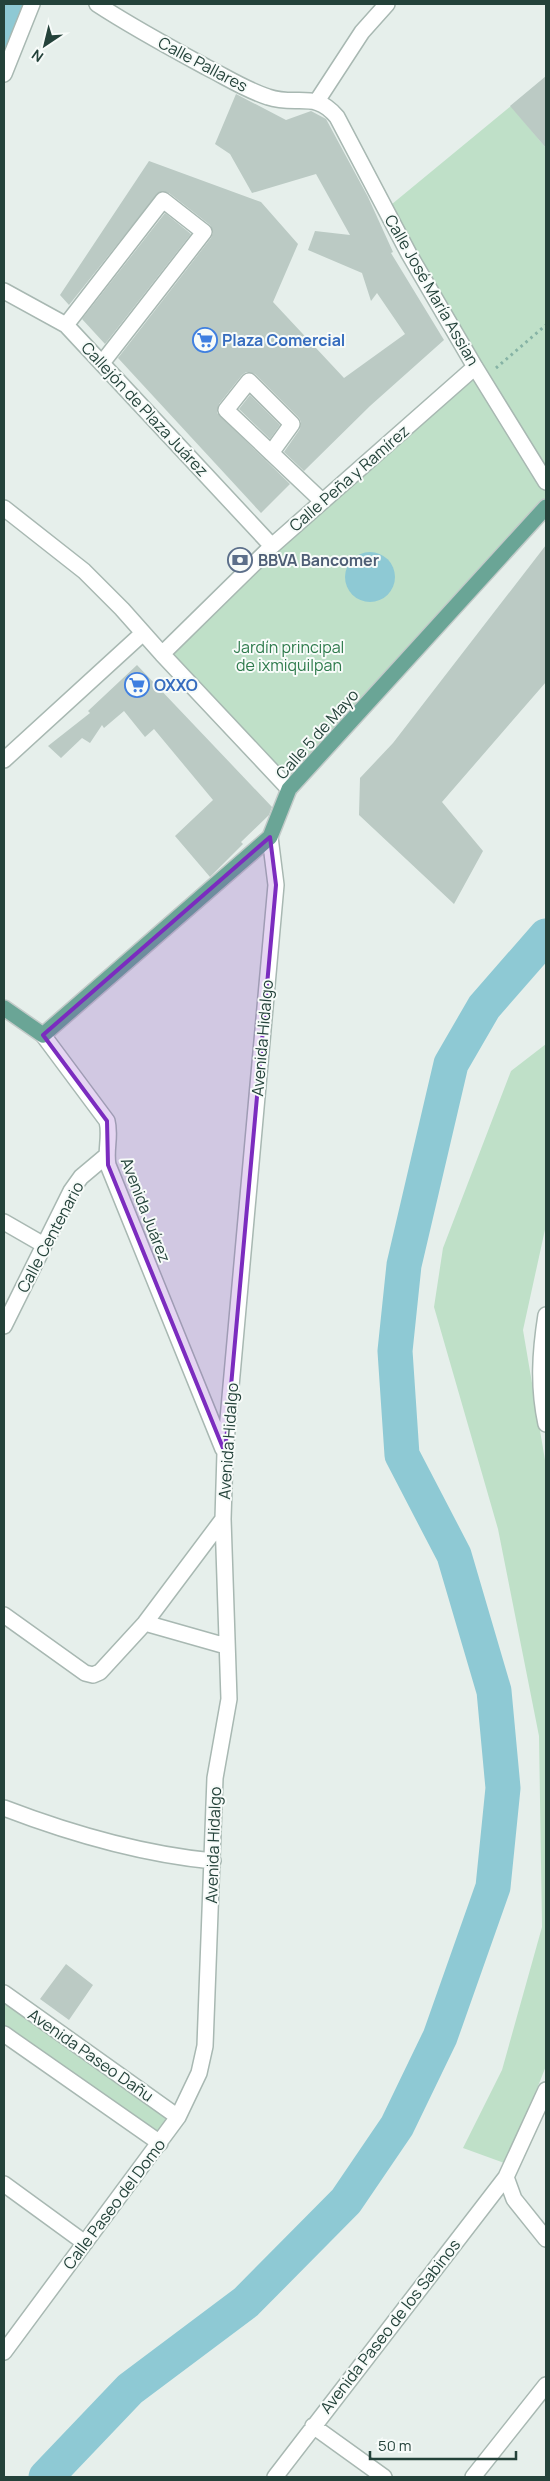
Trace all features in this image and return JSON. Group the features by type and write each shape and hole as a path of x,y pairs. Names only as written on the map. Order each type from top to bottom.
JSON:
{"main road":[{"name":"Calle 5 de Mayo","path":"43,1035 270,837 288,789 546,507"},
{"name":"Avenida Juárez","path":"4,1008 43,1035"}],"street":[{"path":"4,74 32,4"},
{"name":"Calle Pallares","path":"97,4 131,26 251,90 267,97 287,102 317,101"},
{"path":"317,101 362,32 387,4"},
{"name":"Calle José María Assian","path":"317,101 328,106 337,117 409,254 546,482"},
{"path":"66,325 163,200 204,232 102,363"},
{"name":"Callejón de Plaza Juárez","path":"4,291 66,325 272,546"},
{"name":"Calle Peña y Ramírez","path":"162,654 272,546 322,502 479,373"},
{"path":"271,453 292,424 249,381 226,410 322,502"},
{"path":"4,508 84,571 288,789"},
{"path":"4,760 143,633"},
{"name":"Avenida Hidalgo","path":"205,2046 215,1778 228,1699 223,1519 225,1453 276,885 270,837"},
{"name":"Avenida Juárez","path":"43,1035 107,1121 109,1139 106,1156 108,1165 225,1453"},
{"name":"Calle Centenario","path":"4,1326 76,1184 106,1156"},
{"path":"4,1222 44,1245"},
{"path":"546,1315 540,1367 542,1403 546,1424"},
{"path":"4,1615 85,1673 93,1675 100,1672 145,1623 223,1519"},
{"path":"145,1623 226,1646"},
{"path":"4,1808 94,1839 167,1856 213,1861"},
{"name":"Avenida Paseo Dañu","path":"4,1993 178,2117"},
{"name":"Avenida Paseo Dañu","path":"4,2034 160,2143"},
{"name":"Calle Paseo del Domo","path":"6,2343 85,2243 178,2117 199,2073 205,2046"},
{"name":"Avenida Paseo de los Sabinos","path":"275,2477 506,2176 546,2090"},
{"path":"506,2176 514,2199 546,2239"},
{"path":"4,2184 85,2243"},
{"path":"473,2477 546,2385"},
{"path":"313,2426 384,2477"}],"path":[{"path":"479,373 546,325"}],"highlighted area":[{"path":"270,837 276,885 225,1453 108,1165 107,1121 43,1035"}],"green space":[{"name":"Jardín principal de ixmiquilpan","path":"511,106 546,148 546,507 289,789 162,654 475,367 386,209"},
{"path":"546,1044 546,1225 523,1330 546,1466 546,2066 507,2164 463,2148 502,2070 542,1927 539,1736 498,1529 434,1307 443,1248 511,1071"},
{"path":"4,1993 178,2117 160,2143 4,2034"}],"water":[{"path":"370,552 388,559 395,577 388,595 370,602 352,595 345,577 352,559"}],"building":[{"path":"546,76 546,148 510,106"},
{"name":"Plaza Comercial","path":"236,94 286,120 311,111 326,119 368,197 393,252 391,253 444,340 370,406 304,471 284,452 300,429 301,422 299,418 255,374 246,372 242,375 219,404 217,413 290,484 261,513 118,358 211,238 213,233 210,225 169,193 159,192 69,305 60,295 149,161 261,202 298,244 273,302 344,378 405,334 377,293 371,301 362,273 308,250 315,231 350,235 316,174 252,193 230,154 215,144"},
{"path":"165,213 191,234 105,344 82,319"},
{"path":"250,395 280,425 270,439 239,409"},
{"path":"546,545 546,682 442,802 483,851 454,904 359,815 360,778 393,743"},
{"path":"137,665 272,807 269,815 241,842 243,844 210,877 175,836 213,800 154,729 145,737 124,711 104,728 102,725 90,743 82,738 61,758 48,746 90,713 88,711"},
{"path":"66,1964 93,1985 69,2020 40,1999"}],"waterway":[{"path":"4,38 15,4"},
{"path":"46,2477 130,2389 246,2302 346,2201 397,2126 440,2037 493,1887 503,1788 494,1691 454,1555 402,1455 395,1351 404,1265 451,1064 484,1007 546,936"}],"place":[{"name":"Plaza Comercial","path":"205,340"},
{"name":"BBVA Bancomer","path":"240,560"},
{"name":"OXXO","path":"137,685"}]}
